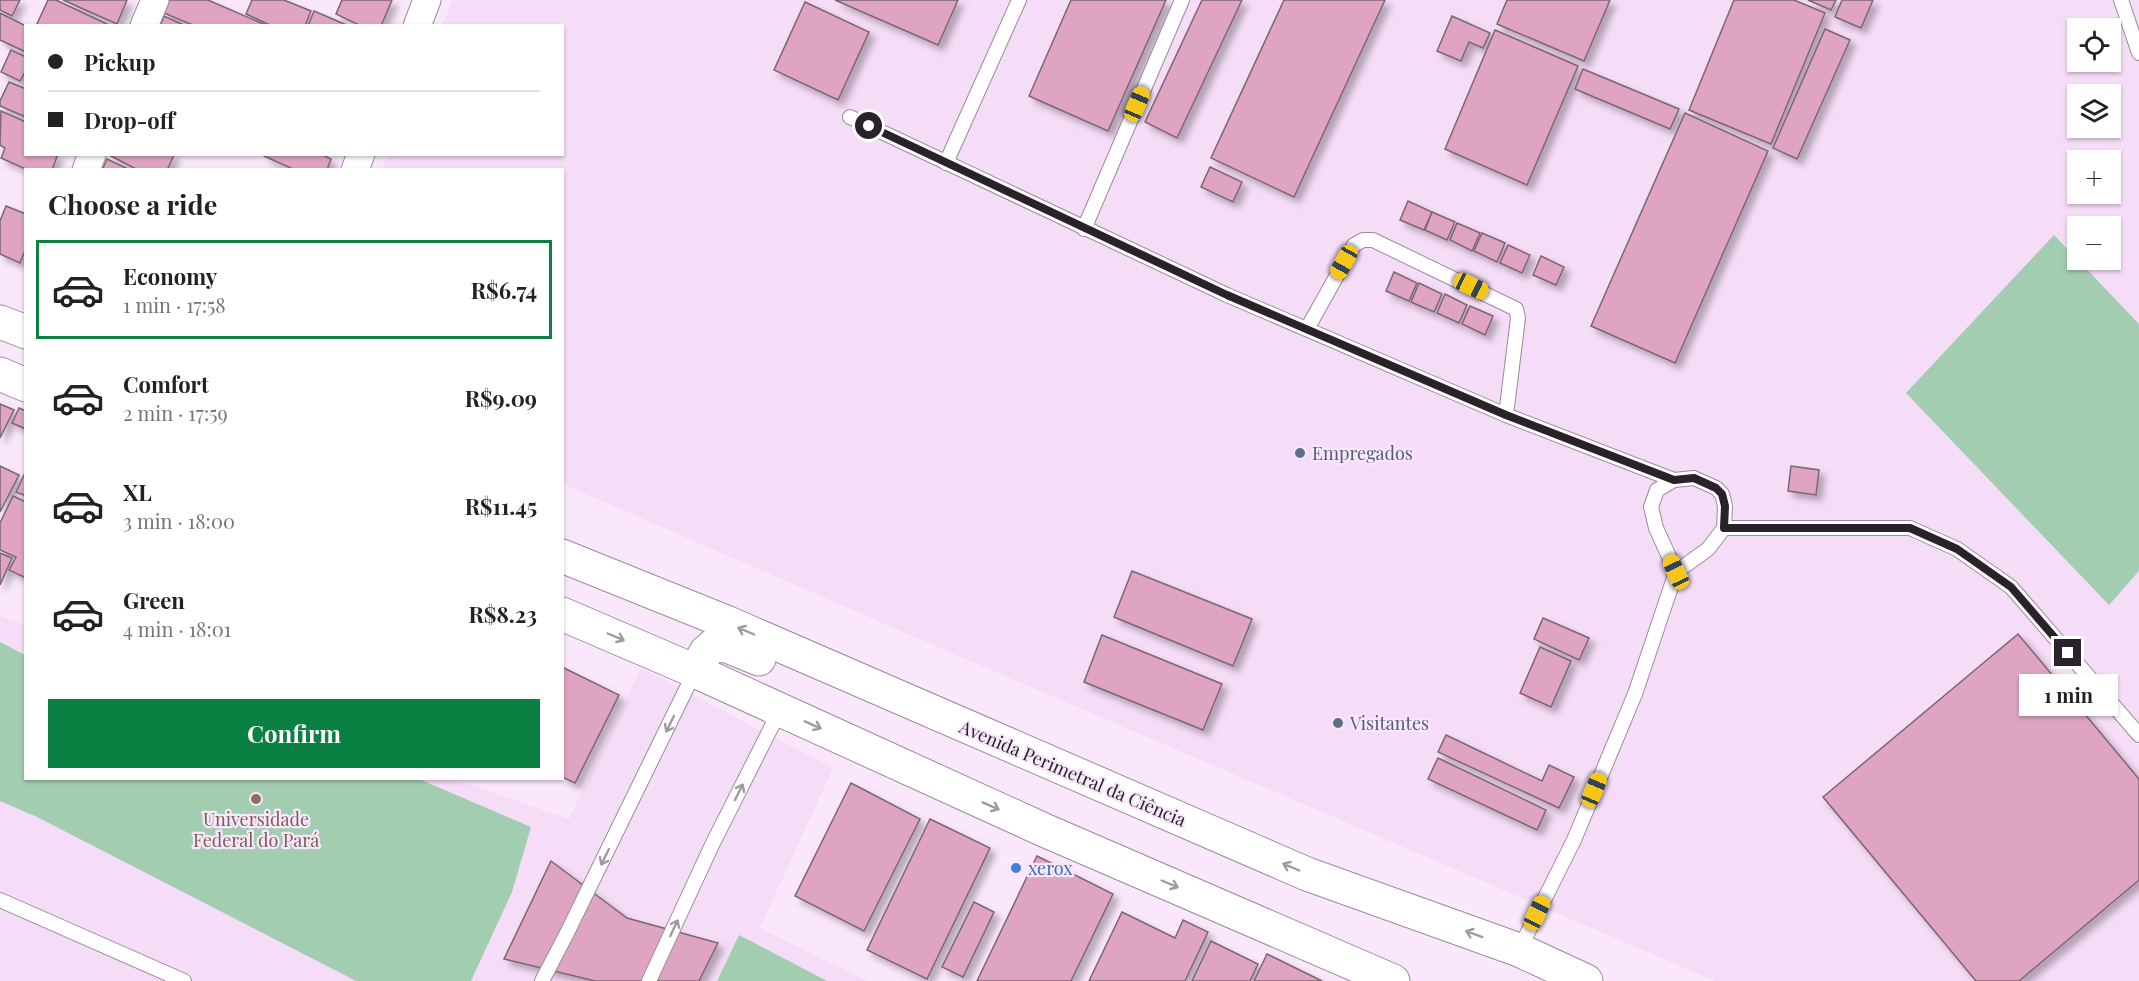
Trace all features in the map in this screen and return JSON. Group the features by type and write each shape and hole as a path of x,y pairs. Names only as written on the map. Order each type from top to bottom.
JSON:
{"main road":[{"path":"0,374 24,384"},
{"name":"Avenida Perimetral da Ciência","path":"564,557 726,622 1307,874 1519,950 1586,981"},
{"path":"564,615 696,671 1044,830 1393,981"},
{"path":"696,671 710,647 720,645 981,746 1060,768"}],"street":[{"path":"145,24 154,0"},
{"path":"418,24 427,0"}],"lane":[{"path":"946,163 1019,0"},
{"path":"1084,229 1182,0"},
{"path":"2121,0 2139,53"},
{"path":"850,117 1227,295 1506,415 1674,480"},
{"path":"1307,329 1354,245 1363,240 1374,240 1516,309 1518,318 1506,415"},
{"path":"1519,950 1574,840 1635,694 1676,572 1708,549 1724,528 1725,506 1722,494 1716,488 1694,478 1674,480 1657,490 1652,507 1656,528 1676,572"},
{"path":"1724,528 1910,528 1957,549 2011,587 2139,735"},
{"path":"542,981 696,671"},
{"path":"649,981 712,844 780,710"},
{"path":"0,900 184,981"}],"shaded area":[{"path":"453,0 2139,0 2139,981 1715,981 564,484 564,168 383,168 388,156 564,156 564,24 442,24"},
{"name":"Universidade Federal do Pará","path":"0,616 24,625 24,780 457,780 569,819 641,668 833,768 760,928 867,981 0,981"}],"green space":[{"path":"2054,235 2067,249 2067,270 2087,270 2139,324 2139,571 2109,605 1906,393"},
{"path":"0,642 24,654 24,780 421,780 531,827 512,892 471,981 356,981 37,817 0,801"},
{"path":"739,935 827,981 717,981"}],"building":[{"path":"0,0 20,0 12,16 0,10"},
{"path":"48,0 56,0 107,24 37,24"},
{"path":"63,0 127,0 117,24"},
{"path":"169,0 208,0 263,24 190,24 164,13"},
{"path":"252,0 284,0 311,11 306,24 268,24 246,14"},
{"path":"342,0 392,0 382,24 357,24 336,14"},
{"path":"835,0 958,0 938,45"},
{"path":"1071,0 1166,0 1108,131 1029,96"},
{"path":"1202,0 1242,0 1177,138 1145,122"},
{"path":"1284,0 1385,0 1294,197 1211,158"},
{"path":"1507,0 1610,0 1584,61 1497,24"},
{"path":"1734,0 1794,0 1825,13 1771,144 1689,110"},
{"path":"1808,0 1836,0 1831,10"},
{"path":"1842,0 1873,0 1861,28 1835,17"},
{"path":"805,2 869,32 838,100 774,70"},
{"path":"314,11 344,24 309,24"},
{"path":"0,13 24,25 24,51 0,40"},
{"path":"164,16 182,24 161,24"},
{"path":"1452,16 1490,33 1483,48 1469,42 1461,61 1437,51"},
{"path":"1825,29 1850,40 1797,159 1773,148"},
{"path":"1495,30 1578,66 1527,185 1445,149"},
{"path":"11,50 24,56 24,74 20,81 1,72"},
{"path":"1583,69 1679,109 1670,129 1575,89"},
{"path":"9,82 24,88 24,116 0,106"},
{"path":"1,111 24,121 24,156 57,156 53,168 24,168 1,158 5,148 0,145"},
{"path":"1685,113 1768,151 1675,363 1591,326"},
{"path":"111,156 174,156 168,168 134,168"},
{"path":"264,156 325,156 331,159 328,168 291,168"},
{"path":"107,159 126,168 103,168"},
{"path":"1210,167 1242,182 1233,202 1201,187"},
{"path":"1408,201 1432,212 1424,230 1400,220"},
{"path":"6,206 24,213 24,253 20,263 0,254 0,221"},
{"path":"1432,212 1455,222 1447,240 1425,230"},
{"path":"1457,223 1480,233 1472,251 1450,240"},
{"path":"1482,233 1505,243 1497,262 1474,251"},
{"path":"1508,245 1530,255 1522,273 1500,263"},
{"path":"1541,256 1564,267 1556,285 1533,275"},
{"path":"1394,272 1417,283 1409,301 1386,291"},
{"path":"1419,283 1442,294 1434,312 1411,302"},
{"path":"1445,294 1467,305 1459,323 1437,313"},
{"path":"1470,306 1493,316 1485,335 1462,324"},
{"path":"0,404 14,410 0,438"},
{"path":"19,408 24,410 24,428 12,423"},
{"path":"0,466 19,475 0,512"},
{"path":"1791,466 1819,470 1816,495 1788,491"},
{"path":"24,475 24,495 16,492"},
{"path":"13,496 24,501 24,577 9,570 16,557 0,550 0,523"},
{"path":"0,553 12,558 0,585"},
{"path":"1132,571 1252,619 1233,666 1114,617"},
{"path":"1543,618 1589,638 1579,660 1534,639"},
{"path":"2018,634 2139,779 2139,880 2019,981 1976,981 1823,797"},
{"path":"1102,635 1222,684 1203,730 1084,682"},
{"path":"1540,647 1571,661 1551,707 1520,693"},
{"path":"564,668 619,695 575,783 564,778"},
{"path":"1446,735 1542,781 1549,765 1574,777 1559,808 1438,752"},
{"path":"1438,758 1546,810 1537,830 1428,779"},
{"path":"851,783 920,819 864,931 795,896"},
{"path":"930,819 990,848 927,979 867,950"},
{"path":"1037,856 1113,894 1071,981 977,981"},
{"path":"551,861 627,918 718,943 699,981 595,981 504,959"},
{"path":"974,902 994,912 963,977 942,967"},
{"path":"1122,912 1175,938 1183,920 1208,932 1185,981 1089,981"},
{"path":"1211,941 1258,964 1250,981 1192,981"},
{"path":"1267,954 1322,981 1254,981"}],"place":[{"name":"Empregados","path":"1300,453"},
{"name":"Visitantes","path":"1338,723"},
{"name":"Universidade Federal do Pará","path":"256,799"},
{"name":"xerox","path":"1016,868"}],"route":[{"path":"869,126 1227,295 1506,415 1674,480 1694,478 1716,488 1722,494 1725,506 1724,528 1910,528 1957,549 2011,587 2068,653"}]}
